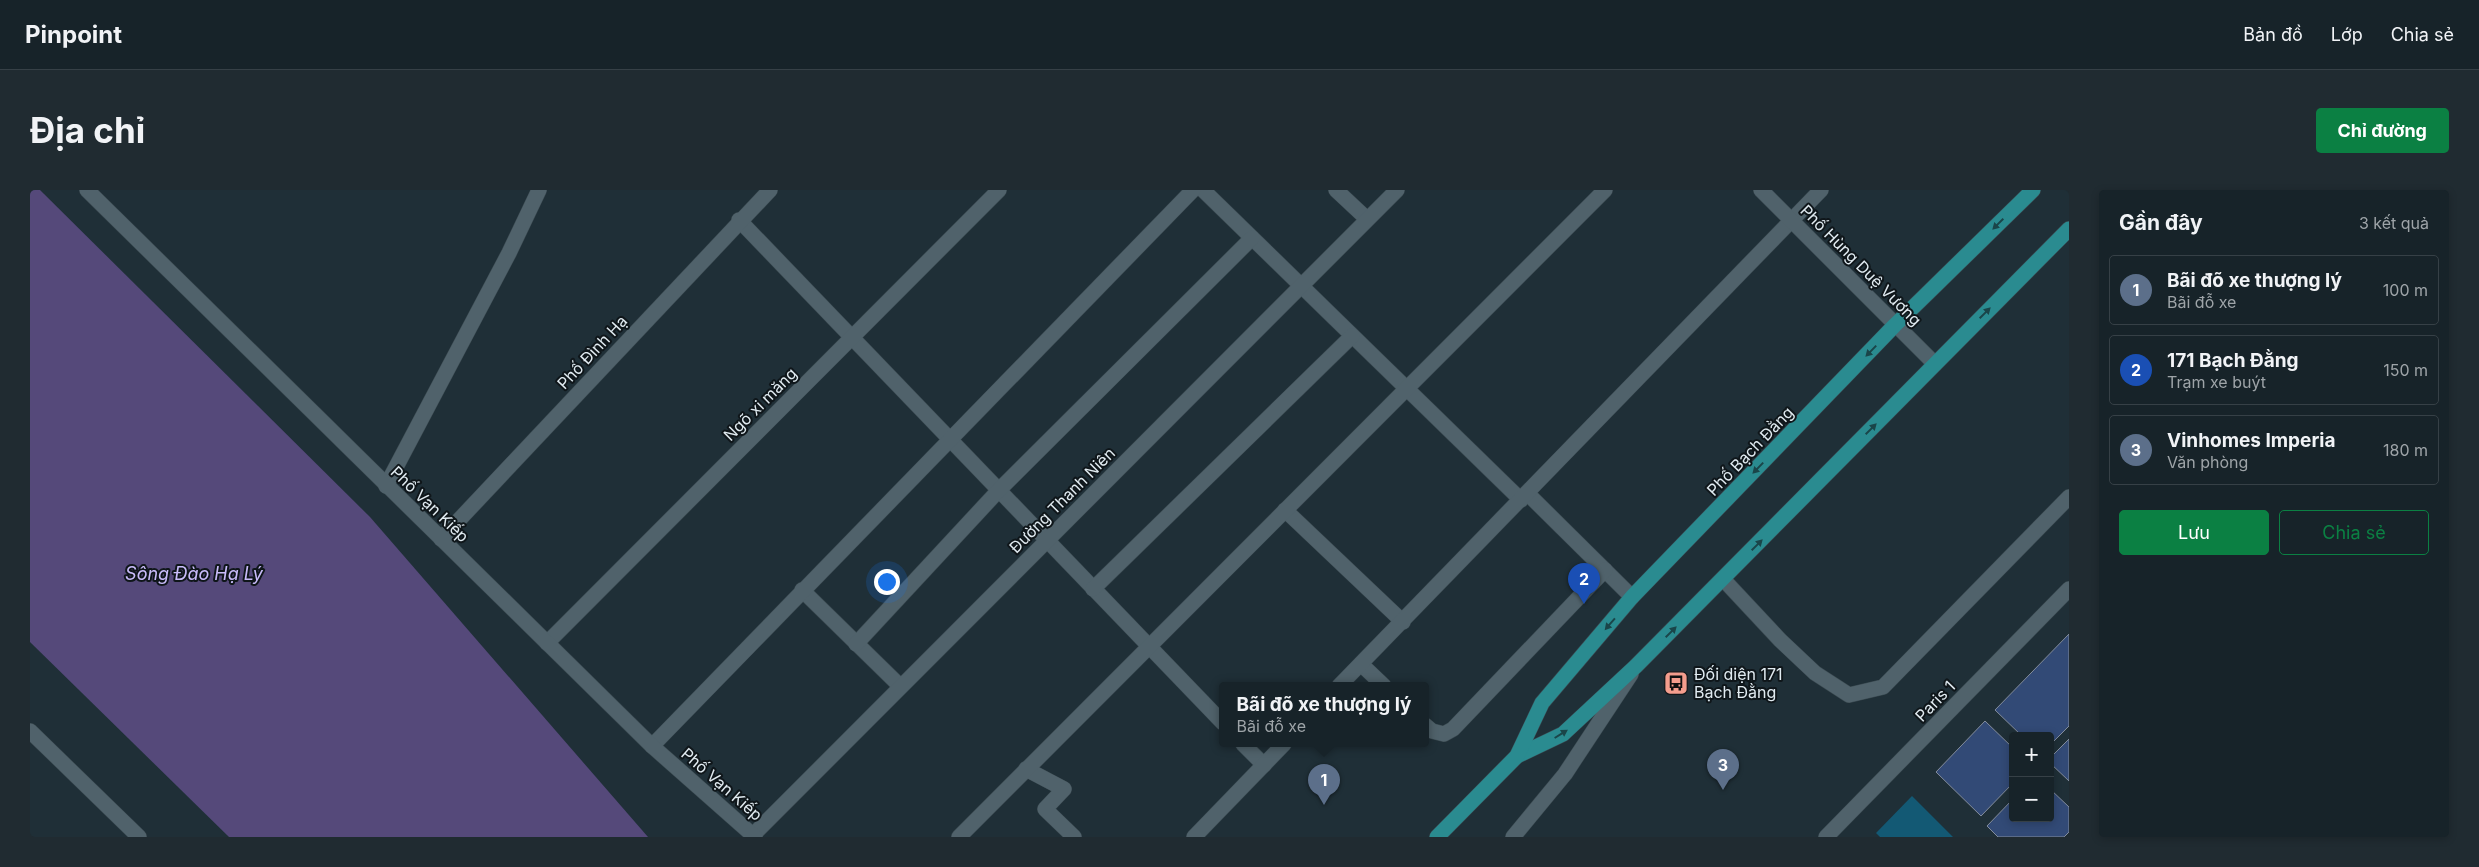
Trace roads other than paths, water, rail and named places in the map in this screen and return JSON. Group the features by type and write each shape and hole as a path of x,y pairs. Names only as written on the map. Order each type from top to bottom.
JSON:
{"main road":[{"name":"Phố Bạch Đằng","path":"1518,756 1542,703 1632,597 1896,325 2033,190"},
{"name":"Phố Bạch Đằng","path":"1437,837 1518,756 1563,734 1636,666 2069,229"}],"street":[{"name":"Phố Vạn Kiếp","path":"87,190 652,746 754,836"},
{"path":"386,486 509,253 539,190"},
{"name":"Phố Đình Hạ","path":"441,539 739,220 770,190"},
{"name":"Ngõ xi măng","path":"547,643 999,190"},
{"path":"652,746 1193,190"},
{"path":"1203,190 1352,336 1632,597"},
{"path":"1336,190 1368,219"},
{"name":"Đường Thanh Niên","path":"754,836 900,686 1397,190"},
{"path":"959,837 1605,190"},
{"name":"Phố Hùng Duệ Vương","path":"1762,190 1935,364"},
{"path":"1344,682 1821,190"},
{"path":"739,220 1219,719"},
{"path":"856,644 998,490 1252,238"},
{"path":"1093,589 1352,336"},
{"path":"1722,580 1815,673 1849,695 1883,687 2069,497"},
{"path":"1285,510 1403,622"},
{"path":"1429,728 1444,734 1453,729 1605,570"},
{"name":"Paris 1","path":"1826,837 2069,589"},
{"path":"802,590 900,686"},
{"path":"1361,664 1380,682"},
{"path":"1513,837 1565,774 1636,666"},
{"path":"30,731 139,837"},
{"path":"1246,747 1264,765"},
{"path":"1194,837 1281,747"},
{"path":"1026,769 1064,790 1045,809 1074,837"}],"water":[{"name":"Sông Đào Hạ Lý","path":"30,190 40,190 370,517 648,837 229,837 30,642"}],"place":[{"name":"171 Bạch Đằng","path":"1584,604"},
{"name":"Đối diện 171 Bạch Đằng","path":"1676,683"},
{"name":"Vinhomes Imperia","path":"1723,790"},
{"name":"Bãi đõ xe thượng lý","path":"1324,805"}]}
